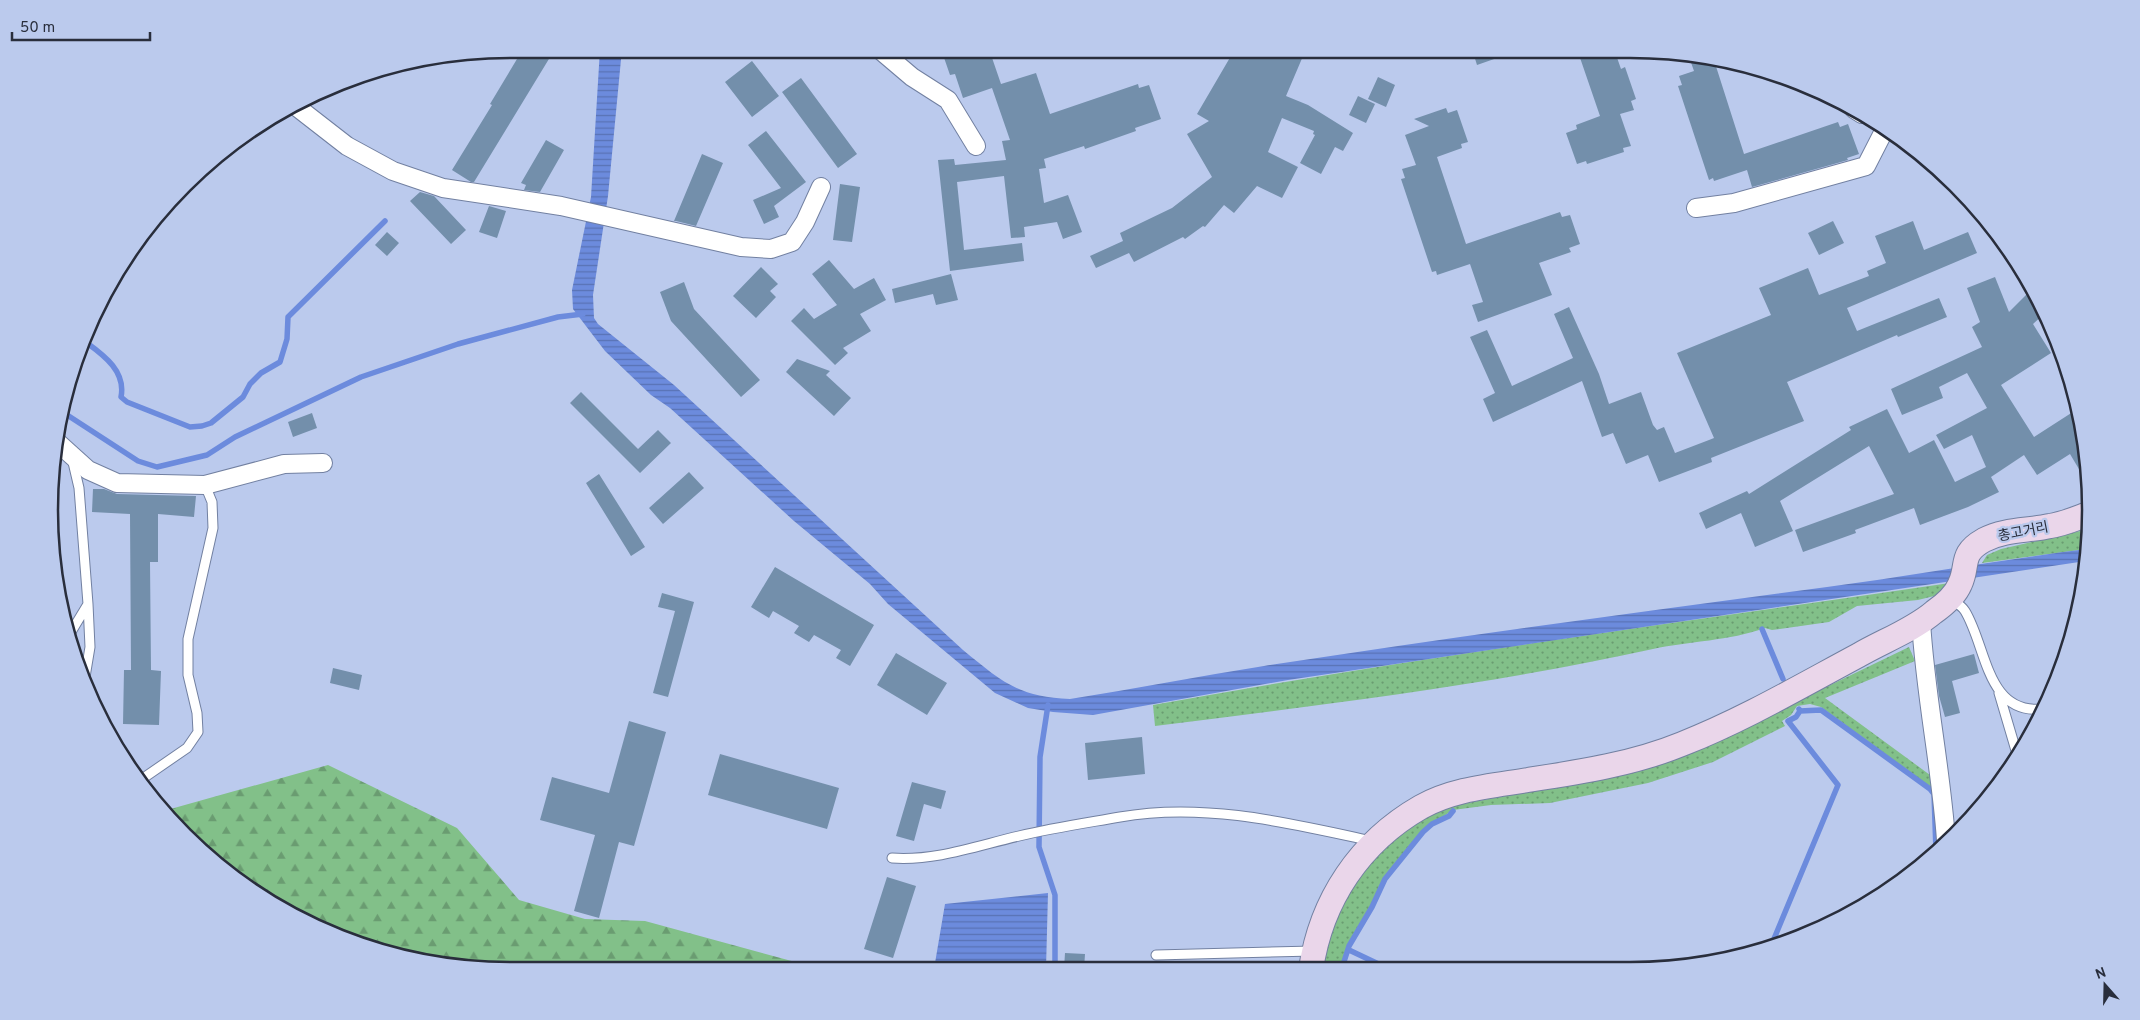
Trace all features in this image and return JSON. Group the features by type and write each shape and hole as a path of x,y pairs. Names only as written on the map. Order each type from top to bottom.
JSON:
{"street":[{"path":"890,58 912,77 948,100 976,146"},
{"path":"300,109 346,146 393,171 443,188 561,206 741,246 771,250 792,242 805,222 821,187"},
{"path":"1696,208 1734,203 1866,166 1882,135"},
{"path":"62,446 88,470 117,482 205,485 284,464 323,463"},
{"name":"총고거리","path":"1312,959 1321,925 1335,893 1353,865 1398,823 1442,797 1466,790 1602,768 1683,744 1817,677 1921,621 1958,582 1970,550 1983,541 2001,533 2049,527 2082,517"},
{"path":"1921,621 1924,668 1935,730 1945,834"}],"lane":[{"path":"72,456 79,488 88,604 90,647 87,668"},
{"path":"145,777 187,748 198,732 197,713 188,675 188,639 213,528 212,502 205,485"},
{"path":"1958,582 1965,610 1999,692 2015,747"},
{"path":"73,628 88,604"},
{"path":"1999,692 2014,705 2036,710"},
{"path":"892,858 913,860 945,856 1020,835 1122,816 1165,813 1236,814 1377,842"},
{"path":"1156,955 1312,959"}],"green space":[{"path":"2082,531 2081,550 1982,563 1987,555 2001,549"},
{"path":"1950,583 1938,595 1918,600 1857,606 1829,622 1772,630 1765,628 1738,636 1667,646 1592,662 1468,684 1155,726 1153,705 1352,671"},
{"path":"1909,647 1915,661 1825,698 1930,775 1932,788 1821,707 1810,704 1797,706 1791,715 1782,721 1785,726 1713,762 1648,783 1550,803 1491,805 1453,810 1421,831 1383,879 1371,908 1348,945 1342,962 1321,962 1325,944 1334,921 1345,898 1359,877 1393,841 1435,813 1469,803 1615,775 1679,758"},
{"path":"328,765 457,828 519,900 585,919 645,921 795,962 480,962 422,954 393,947 337,928 284,902 235,869 190,830 171,809"}],"water":[{"path":"599,58 621,58 608,196 593,295 594,318 598,324 674,385 963,650 1000,679 1023,691 1037,695 1070,699 1404,645 2081,550 2080,562 1288,680 1093,715 1028,708 995,693 888,604 870,584 794,521 670,408 651,395 605,351 573,309 572,290 591,197"},
{"path":"1048,893 1046,962 935,962 945,904"}],"building":[{"path":"518,58 550,58 474,182 471,182 452,170 492,105 490,104"},
{"path":"944,58 992,58 1001,84 1036,73 1050,114 1138,84 1139,88 1149,85 1161,119 1135,128 1136,131 1085,149 1084,146 1044,159 1046,168 1039,169 1044,203 1068,195 1082,232 1063,239 1057,222 1024,227 1025,237 1011,238 1004,176 957,182 964,250 1022,243 1024,261 950,271 938,160 954,159 955,165 1006,160 1002,141 1010,140 992,88 963,98 955,74 950,75"},
{"path":"1230,58 1302,58 1286,96 1308,105 1353,133 1343,151 1335,147 1321,174 1300,163 1315,135 1313,134 1314,131 1282,118 1268,152 1298,167 1282,198 1257,186 1234,213 1224,205 1205,227 1203,226 1185,239 1183,237 1134,262 1129,253 1096,268 1090,256 1123,241 1120,233 1172,208 1212,177 1187,134 1209,121 1197,114"},
{"path":"1475,58 1497,58 1477,65"},
{"path":"1580,58 1617,58 1621,69 1625,67 1636,99 1631,101 1634,110 1620,114 1631,146 1623,148 1624,152 1587,164 1586,161 1577,164 1566,133 1577,129 1576,125 1600,116"},
{"path":"752,61 779,96 752,117 725,82"},
{"path":"1691,61 1716,66 1744,154 1838,122 1840,127 1848,124 1859,154 1847,158 1848,160 1752,187 1747,170 1714,181 1713,178 1709,180 1678,86 1682,85 1679,76 1694,71"},
{"path":"1378,77 1395,85 1386,107 1368,99"},
{"path":"801,78 857,154 838,168 782,92"},
{"path":"1358,96 1375,104 1366,123 1349,115"},
{"path":"1446,108 1448,113 1457,110 1468,142 1461,144 1462,148 1437,157 1466,244 1560,212 1562,217 1570,215 1580,244 1569,248 1571,252 1539,263 1552,295 1478,322 1472,305 1483,302 1470,264 1437,275 1436,271 1432,272 1401,179 1405,178 1402,169 1416,165 1405,135 1429,126 1414,119"},
{"path":"766,131 806,182 774,206 779,217 764,224 753,200 781,188 748,145"},
{"path":"546,140 564,150 540,192 524,190 526,185 521,183"},
{"path":"702,154 723,163 696,226 674,221"},
{"path":"840,184 860,187 852,242 833,240"},
{"path":"420,192 434,196 466,230 451,244 410,201"},
{"path":"489,206 506,211 497,238 479,232"},
{"path":"1833,221 1844,243 1819,255 1808,233"},
{"path":"1913,221 1924,250 1968,232 1977,253 1847,308 1857,331 1939,298 1947,317 1898,337 1897,335 1787,382 1804,421 1711,458 1712,462 1659,482 1648,455 1626,464 1613,433 1602,437 1582,381 1493,422 1483,399 1495,393 1470,337 1487,330 1512,386 1573,358 1554,314 1569,307 1599,374 1609,404 1641,392 1653,425 1657,430 1664,427 1675,453 1714,438 1677,353 1771,315 1759,288 1808,268 1819,295 1869,276 1867,271 1886,263 1875,236"},
{"path":"387,232 399,243 387,256 375,245"},
{"path":"829,260 854,289 874,278 886,300 860,314 871,331 843,348 848,353 835,365 791,321 804,308 814,319 837,305 812,274"},
{"path":"761,267 778,284 770,291 776,297 756,318 733,296"},
{"path":"951,274 958,300 936,305 933,294 895,303 892,289"},
{"path":"1995,277 2009,312 2027,294 2040,318 2033,324 2051,353 2001,385 2034,437 2072,413 2081,473 2070,454 2037,475 2024,455 1991,477 1999,492 1968,507 1920,525 1914,508 1855,530 1856,533 1803,552 1795,530 1894,494 1869,446 1780,501 1793,531 1755,547 1741,513 1706,529 1699,513 1747,491 1749,494 1851,430 1849,427 1887,409 1909,453 1934,440 1955,482 1986,467 1972,435 1944,449 1936,435 1987,408 1967,373 1939,387 1943,398 1902,415 1891,389 1982,347 1972,327 1980,322 1967,288"},
{"path":"684,282 694,309 760,380 741,397 671,321 660,292"},
{"path":"797,359 830,371 826,375 851,398 834,416 786,372"},
{"path":"581,392 638,449 658,430 671,443 640,473 570,403"},
{"path":"312,413 317,428 293,437 288,422"},
{"path":"689,472 704,488 663,524 649,508"},
{"path":"599,474 645,547 631,556 586,483"},
{"path":"93,489 104,489 117,494 196,496 194,517 158,514 158,562 150,562 151,670 161,671 159,725 123,724 124,670 131,670 130,514 92,512"},
{"path":"775,567 874,625 850,666 836,658 841,650 814,635 809,642 794,633 799,626 773,611 769,618 751,607"},
{"path":"662,593 694,602 668,697 653,693 675,611 658,607"},
{"path":"896,653 947,683 927,715 877,685"},
{"path":"1974,654 1979,673 1952,681 1960,713 1945,717 1939,696 1935,665"},
{"path":"333,668 362,675 359,690 330,683"},
{"path":"629,721 666,732 634,846 619,842 599,918 574,911 595,835 540,820 552,777 609,793"},
{"path":"1142,737 1145,774 1088,780 1085,743"},
{"path":"720,754 839,788 827,829 708,795"},
{"path":"912,782 946,791 941,809 924,804 914,841 896,836"},
{"path":"887,877 916,886 893,958 864,949"},
{"path":"1065,953 1085,954 1084,962 1064,962"}],"waterway":[{"path":"89,345 101,353 117,372 122,388 121,397 127,402 190,427 211,423 243,397 250,384 261,373 280,362 287,339 288,317 385,221"},
{"path":"68,415 138,461 157,467 207,455 235,437 361,377 458,344 558,317 583,314"},
{"path":"1762,629 1783,679"},
{"path":"1048,705 1040,757 1039,847 1055,895 1055,962"},
{"path":"1799,709 1800,711 1821,710 1930,789 1934,794 1936,843"},
{"path":"1774,938 1838,785 1788,721 1796,717 1800,711"},
{"path":"1344,962 1349,946 1372,907 1385,879 1423,832 1432,824 1449,816 1453,811"},
{"path":"1349,950 1374,962"}]}
